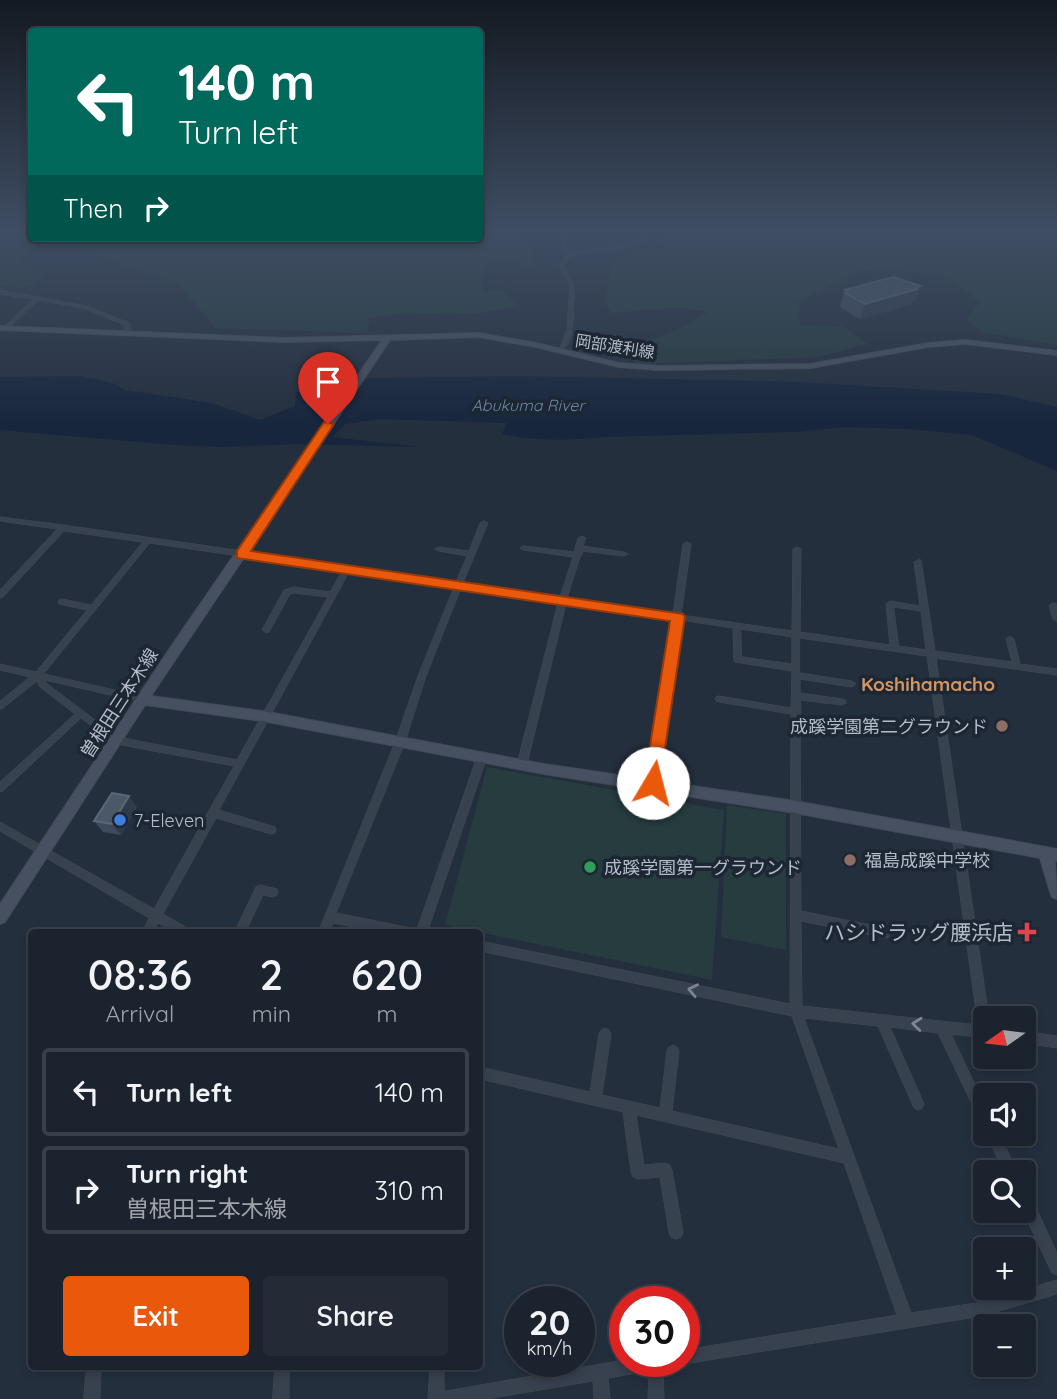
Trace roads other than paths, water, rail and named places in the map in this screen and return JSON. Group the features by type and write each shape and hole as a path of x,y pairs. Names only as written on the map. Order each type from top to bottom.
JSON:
{"street":[{"path":"22,296 84,307 128,324 128,333"},
{"path":"559,351 569,334 570,296"},
{"path":"3,328 36,299"},
{"name":"岡部渡利線","path":"3,328 284,340 479,335 619,365 659,368 810,366 909,347 965,342 1057,353"},
{"name":"曽根田三本木線","path":"0,917 387,338"},
{"path":"0,519 1057,672"},
{"path":"325,929 484,523"},
{"path":"0,595 63,527"},
{"path":"0,706 38,675 149,540"},
{"path":"653,783 687,544"},
{"path":"522,764 563,600 580,547"},
{"path":"524,548 580,547 624,554"},
{"path":"797,549 794,807 796,1011 906,1320"},
{"path":"439,550 472,554"},
{"path":"918,562 981,1006"},
{"path":"150,929 347,569"},
{"path":"266,630 287,592 294,590 332,595"},
{"path":"62,602 93,608"},
{"path":"895,649 890,604 925,608"},
{"path":"1057,607 1053,606 1057,619"},
{"path":"737,626 738,660 852,684"},
{"path":"1010,639 1017,667"},
{"path":"0,667 145,700 268,717 522,764 794,807 1051,855 1057,892"},
{"path":"38,675 43,685 116,740 240,764"},
{"path":"796,696 842,702"},
{"path":"719,699 846,729"},
{"path":"0,788 80,714"},
{"path":"422,929 482,757"},
{"path":"214,813 271,831"},
{"path":"0,826 178,929"},
{"path":"241,929 260,890 273,892"},
{"path":"796,915 885,933"},
{"path":"331,917 391,929"},
{"path":"483,947 796,1011 973,1031"},
{"path":"881,1020 918,1104"},
{"path":"941,1027 973,1094"},
{"path":"595,1099 605,1034"},
{"path":"1036,1039 1057,1042"},
{"path":"665,1115 673,1051"},
{"path":"483,1074 849,1158"},
{"path":"629,1107 638,1172 665,1170 676,1231"},
{"path":"1035,1223 1057,1268"},
{"path":"700,1354 982,1309 1057,1287"},
{"path":"92,1399 94,1370"},
{"path":"281,1399 282,1370"},
{"path":"436,1399 437,1370"},
{"path":"443,1399 609,1370"},
{"path":"600,1371 601,1399"},
{"path":"656,1399 657,1377"}],"water":[{"name":"Abukuma River","path":"80,376 112,383 125,390 212,403 260,420 295,406 296,392 336,390 336,379 516,376 798,382 999,394 1057,407 1057,471 972,435 909,429 845,427 795,432 552,440 502,434 507,423 381,419 345,424 332,437 419,447 295,444 223,447 0,430 0,377"}],"place":[{"name":"成蹊学園第二グラウンド","path":"1002,726"},
{"name":"7-Eleven","path":"120,820"},
{"name":"福島成蹊中学校","path":"850,860"},
{"name":"成蹊学園第一グラウンド","path":"590,867"},
{"name":"ハシドラッグ腰浜店","path":"1027,932"}],"district":[{"name":"Koshihamacho","path":"928,684"}]}
